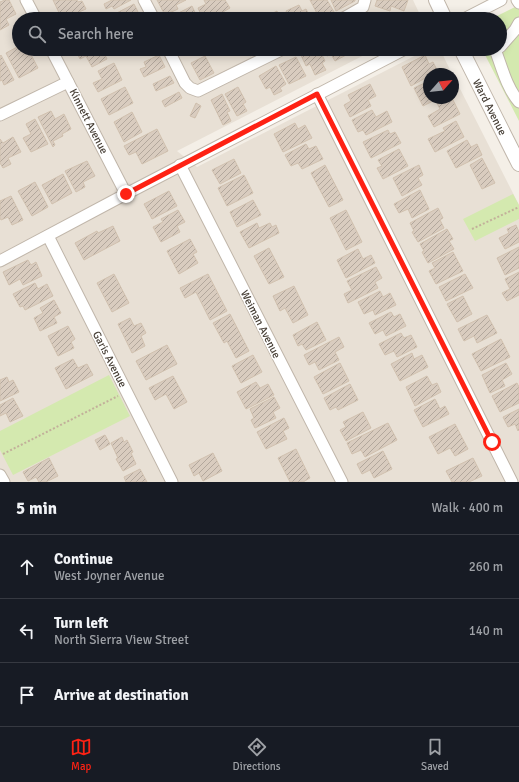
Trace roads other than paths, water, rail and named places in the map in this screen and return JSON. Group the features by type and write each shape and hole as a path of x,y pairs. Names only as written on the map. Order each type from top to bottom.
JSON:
{"street":[{"path":"26,0 32,12"},
{"path":"144,0 150,12"},
{"path":"354,12 363,7 365,0"},
{"path":"436,0 442,12"},
{"path":"478,12 501,0"},
{"path":"507,37 519,23"},
{"name":"Kinnett Avenue","path":"55,56 126,194"},
{"path":"172,56 185,83 190,88 198,91 269,56"},
{"path":"0,261 391,56"},
{"name":"Ward Avenue","path":"465,56 519,164"},
{"path":"498,56 507,82 519,102"},
{"path":"0,116 68,82"},
{"path":"317,94 512,482"},
{"name":"Weiman Avenue","path":"180,166 342,482"},
{"name":"Garis Avenue","path":"48,236 172,482"},
{"path":"0,475 4,482"}]}
